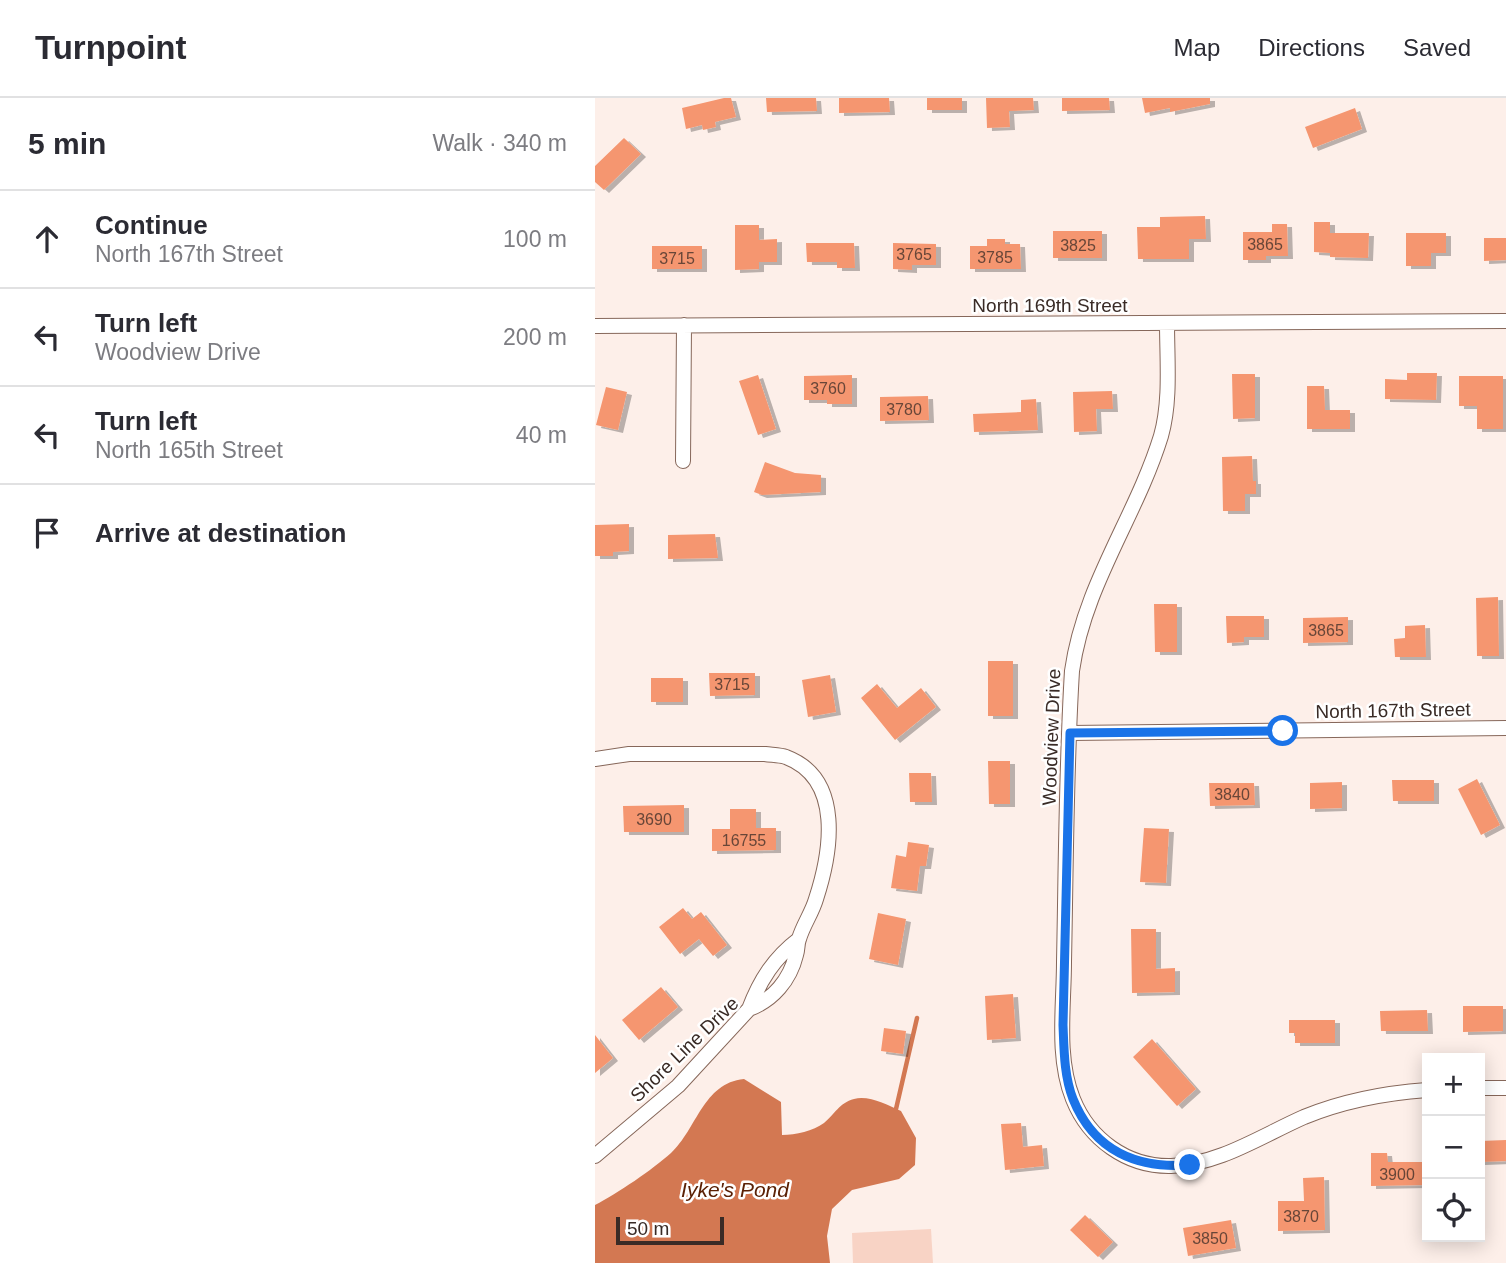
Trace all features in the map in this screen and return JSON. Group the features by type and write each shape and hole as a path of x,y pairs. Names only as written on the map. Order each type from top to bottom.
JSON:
{"street":[{"name":"North 169th Street","path":"595,326 1506,321"},
{"name":"Woodview Drive","path":"1167,323 1167,396 1161,433 1146,475 1089,600 1072,671 1063,997 1065,1060 1073,1099 1092,1130 1109,1148 1146,1164 1169,1167 1190,1165 1217,1157 1331,1107 1366,1098 1422,1091"},
{"path":"683,461 684,326"},
{"name":"North 167th Street","path":"1070,733 1506,728"},
{"name":"Shore Line Drive","path":"595,759 629,754 765,754 786,757 806,769 819,784 827,800 828,836 822,878 809,919 799,939 774,961 755,992 750,1009 678,1086 595,1156"},
{"path":"1485,1088 1506,1088"}],"shaded area":[{"path":"931,1229 933,1263 853,1263 852,1233"}],"water":[{"name":"Iyke's Pond","path":"744,1079 781,1102 782,1135 815,1128 845,1103 854,1099 872,1099 901,1111 916,1138 915,1165 899,1179 852,1190 832,1209 827,1236 830,1263 595,1263 595,1205 663,1160 680,1143 702,1108 719,1089 730,1082"}],"building":[{"path":"731,98 736,117 715,122 716,127 703,130 702,125 686,129 682,108"},
{"path":"766,98 816,98 817,111 767,112"},
{"path":"839,98 889,98 890,112 839,113"},
{"path":"927,98 962,98 962,110 927,110"},
{"path":"986,98 1033,98 1034,110 1009,111 1010,127 987,128"},
{"path":"1062,98 1109,98 1110,110 1062,111"},
{"path":"1142,98 1210,98 1210,104 1170,112 1170,108 1145,113"},
{"path":"1355,108 1362,129 1313,148 1305,127"},
{"path":"624,138 641,154 604,190 595,182 595,166"},
{"path":"1205,216 1206,239 1189,239 1189,259 1138,259 1137,227 1160,227 1160,217"},
{"path":"1314,222 1330,222 1330,233 1369,233 1368,258 1330,257 1330,253 1314,252"},
{"path":"1272,224 1287,224 1288,256 1243,260 1243,232 1272,232"},
{"path":"735,225 759,225 759,240 777,239 777,262 759,262 759,269 735,270"},
{"path":"1053,231 1102,231 1102,258 1053,258"},
{"path":"1406,233 1446,233 1446,253 1431,253 1431,266 1406,266"},
{"path":"1484,238 1506,238 1506,260 1484,261"},
{"path":"987,239 1005,239 1005,244 1020,244 1021,269 970,269 970,246 987,246"},
{"path":"806,243 854,243 855,268 837,268 837,262 807,262"},
{"path":"893,243 936,244 936,265 912,265 912,270 893,269"},
{"path":"652,246 702,246 702,269 652,269"},
{"path":"1407,373 1437,373 1436,400 1385,399 1385,379 1407,380"},
{"path":"1232,374 1255,374 1255,418 1233,419"},
{"path":"758,375 776,429 758,435 739,381"},
{"path":"852,375 852,404 804,400 804,376"},
{"path":"1459,376 1503,376 1503,429 1477,429 1477,406 1459,406"},
{"path":"1307,386 1324,386 1325,410 1350,410 1350,429 1307,429"},
{"path":"606,387 627,392 618,430 596,425"},
{"path":"1112,391 1113,409 1096,409 1097,431 1074,432 1073,392"},
{"path":"928,396 929,420 880,421 880,397"},
{"path":"1036,399 1038,430 974,432 973,414 1021,412 1021,400"},
{"path":"1252,456 1256,494 1245,494 1245,511 1223,511 1222,457"},
{"path":"765,462 795,473 821,475 821,492 762,495 754,492"},
{"path":"629,524 629,551 613,552 613,556 595,556 595,525"},
{"path":"715,534 718,558 668,559 668,535"},
{"path":"1498,597 1499,656 1477,656 1476,598"},
{"path":"1154,604 1177,604 1177,652 1155,652"},
{"path":"1226,616 1264,616 1264,637 1244,637 1244,642 1227,643"},
{"path":"1348,617 1348,642 1303,643 1303,618"},
{"path":"1425,625 1426,657 1395,657 1394,639 1405,638 1405,626"},
{"path":"988,661 1013,661 1013,716 988,716"},
{"path":"709,673 755,673 755,695 710,696"},
{"path":"830,675 836,712 808,717 802,680"},
{"path":"651,678 683,678 683,702 651,702"},
{"path":"877,684 897,708 921,688 936,707 895,740 861,698"},
{"path":"988,761 1010,761 1010,804 989,804"},
{"path":"909,773 931,773 932,802 910,802"},
{"path":"1477,779 1500,825 1481,835 1458,789"},
{"path":"1392,780 1434,780 1434,801 1393,801"},
{"path":"1342,782 1342,808 1310,809 1310,783"},
{"path":"1209,783 1254,783 1255,805 1210,806"},
{"path":"684,805 684,832 624,832 623,806"},
{"path":"730,809 756,809 756,828 776,828 776,850 712,851 712,829 730,829"},
{"path":"1144,828 1169,829 1166,883 1140,882"},
{"path":"908,842 929,845 926,866 920,866 917,891 891,888 896,855 906,857"},
{"path":"683,908 692,919 701,912 727,945 713,956 699,939 680,954 659,927"},
{"path":"878,913 906,919 898,965 869,959"},
{"path":"1131,929 1156,929 1156,969 1175,968 1175,992 1132,993"},
{"path":"661,987 678,1007 639,1040 622,1020"},
{"path":"1013,994 1016,1038 987,1040 985,996"},
{"path":"1463,1006 1503,1006 1503,1031 1463,1032"},
{"path":"1427,1010 1428,1031 1381,1031 1380,1011"},
{"path":"1289,1020 1335,1020 1335,1043 1295,1043 1295,1033 1289,1033"},
{"path":"884,1028 906,1031 903,1054 881,1051"},
{"path":"595,1035 613,1058 595,1073"},
{"path":"1152,1039 1196,1089 1177,1106 1133,1057"},
{"path":"1021,1123 1023,1147 1042,1145 1044,1166 1005,1170 1001,1124"},
{"path":"1506,1140 1506,1161 1485,1162 1485,1141"},
{"path":"1371,1153 1387,1153 1388,1162 1422,1162 1422,1185 1371,1186"},
{"path":"1324,1177 1325,1230 1278,1231 1278,1201 1304,1201 1303,1178"},
{"path":"1085,1215 1113,1242 1098,1257 1070,1230"},
{"path":"1231,1220 1236,1248 1188,1256 1183,1228"}],"waterway":[{"path":"896,1109 917,1018"}],"route":[{"path":"1190,1165 1169,1167 1146,1164 1109,1148 1082,1116 1068,1081 1063,997 1070,733 1283,731"}]}
